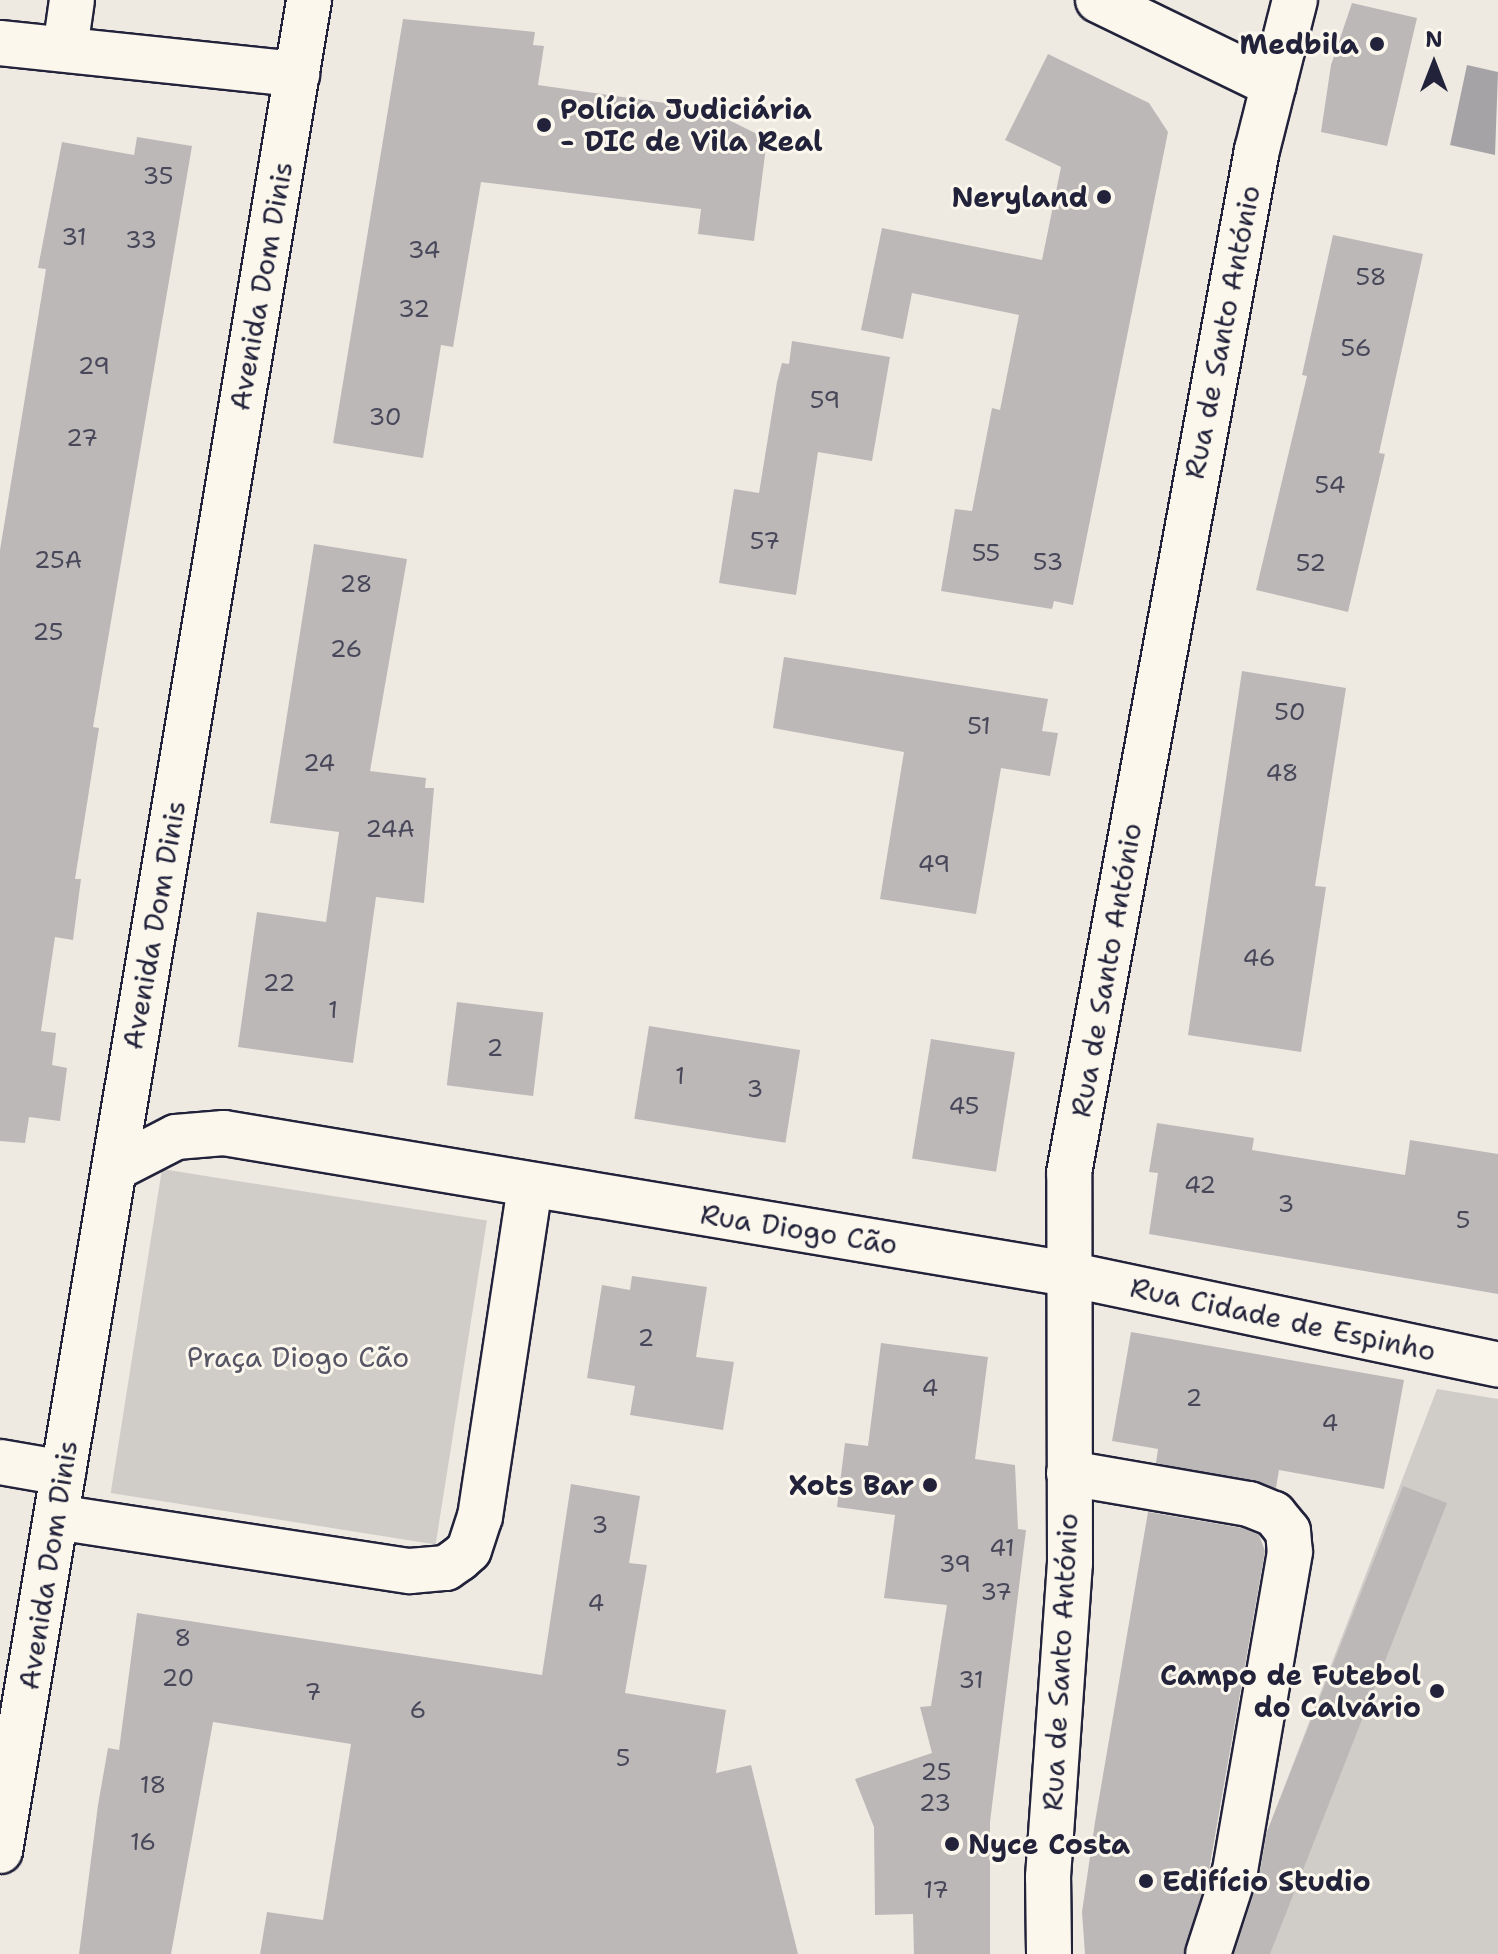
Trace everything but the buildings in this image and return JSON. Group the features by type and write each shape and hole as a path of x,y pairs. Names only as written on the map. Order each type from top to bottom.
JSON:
{"street":[{"path":"65,49 72,0"},
{"name":"Avenida Dom Dinis","path":"0,1851 309,0"},
{"path":"1098,0 1273,85"},
{"name":"Rua de Santo António","path":"1049,1954 1048,1877 1068,1618 1071,1164 1192,493 1273,85 1295,0"},
{"path":"0,43 297,74"},
{"path":"56,1517 410,1571 446,1568 459,1559 469,1550 480,1517 530,1185 224,1133 176,1137 114,1169"},
{"name":"Rua Diogo Cão","path":"530,1185 1068,1274"},
{"name":"Rua Cidade de Espinho","path":"1068,1274 1498,1365"},
{"path":"0,1462 63,1473"},
{"path":"1069,1473 1249,1504 1274,1514 1288,1531 1290,1552 1235,1871 1208,1954"},
{"path":"0,1717 11,1647 42,1600"}],"green space":[{"name":"Praça Diogo Cão","path":"162,1169 487,1220 436,1544 111,1493"},
{"name":"Campo de Futebol do Calvário","path":"1437,1389 1498,1399 1498,1954 1220,1954"}],"shaded area":[{"path":"1467,65 1498,72 1495,155 1450,145"}],"place":[{"name":"Medbila","path":"1377,44"},
{"name":"Polícia Judiciária - DIC de Vila Real","path":"544,125"},
{"name":"Neryland","path":"1104,197"},
{"name":"Xots Bar","path":"930,1485"},
{"name":"Campo de Futebol do Calvário","path":"1437,1691"},
{"name":"Nyce Costa","path":"952,1844"},
{"name":"Edifício Studio","path":"1146,1881"}]}
